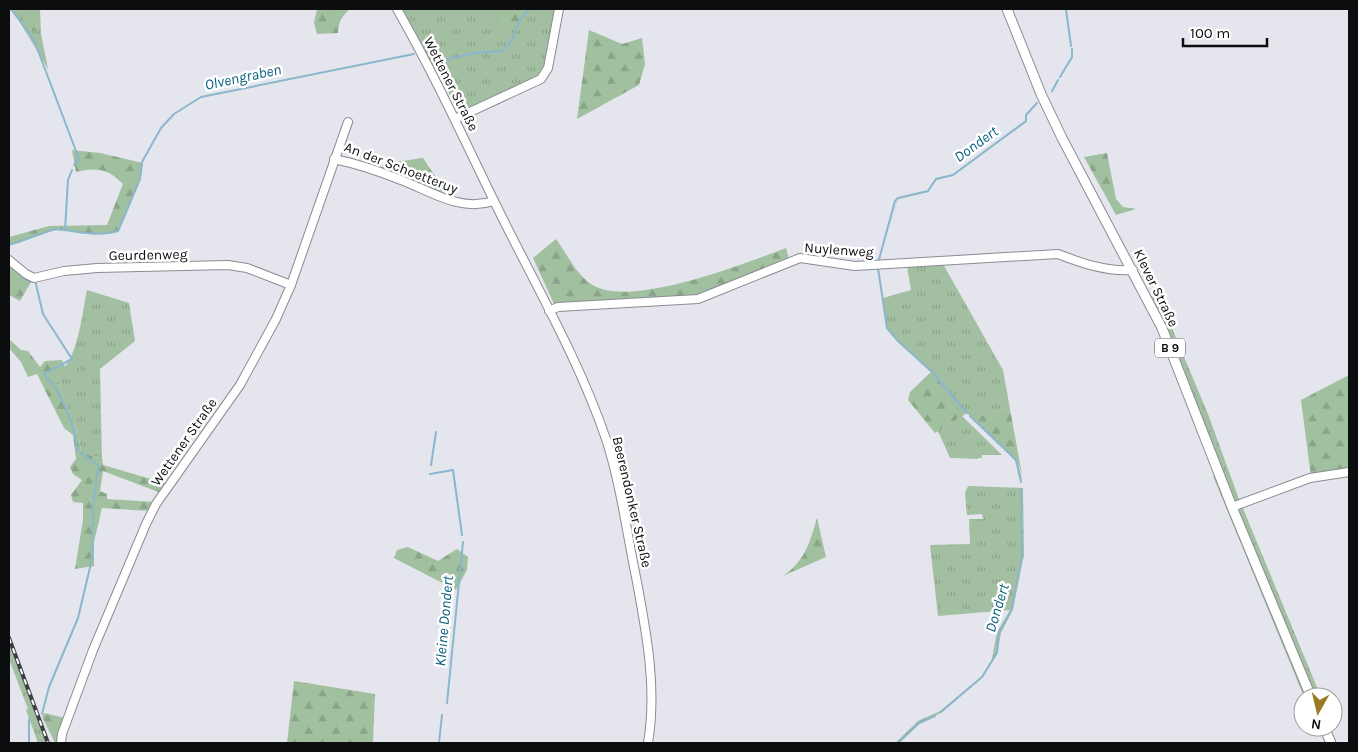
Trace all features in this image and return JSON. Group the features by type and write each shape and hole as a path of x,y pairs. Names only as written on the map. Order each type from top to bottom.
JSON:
{"main road":[{"name":"Klever Straße","path":"1007,9 1041,94 1062,138 1162,328 1232,507 1307,687"}],"street":[{"name":"Wettener Straße","path":"397,9 481,172"},
{"path":"455,119 541,80 548,68 559,9"},
{"name":"An der Schoetteruy","path":"348,122 334,159 368,167 453,202 471,206 494,201"},
{"name":"Wettener Straße","path":"61,743 62,734 84,672 146,524 156,504 240,385 270,331 291,286 334,159"},
{"name":"Beerendonker Straße","path":"481,172 596,412 614,471 650,662 652,690 648,743"},
{"name":"Nuylenweg","path":"548,311 568,306 649,304 698,299 800,258 855,266 1058,254 1081,263 1123,271 1133,270"},
{"name":"Geurdenweg","path":"9,260 34,278 64,271 97,268 228,266 247,268 291,286"},
{"path":"1232,507 1310,478 1349,472"}],"shaded area":[{"path":"9,631 50,743 46,743 9,643"}],"green space":[{"path":"12,9 40,9 41,34 48,69"},
{"path":"16,9 37,9 38,27 34,32"},
{"path":"317,9 350,9 341,20 338,33 317,34 314,23"},
{"path":"394,9 556,9 547,67 539,78 460,115 438,71 420,55"},
{"path":"496,9 534,9 518,32 499,24"},
{"path":"589,30 622,44 642,38 645,64 639,85 577,119"},
{"path":"1038,102 1026,115 1026,122 953,175 936,180 928,192 898,199 877,263 898,198 927,191 935,179 953,174 1025,121 1025,115"},
{"path":"72,150 100,153 143,163 141,178 119,231 95,234 57,230 9,245 9,237 49,226 107,225 123,184 102,170 76,172"},
{"path":"1107,153 1116,199 1123,207 1136,209 1116,215 1084,157"},
{"path":"423,158 445,191 442,195 380,168 388,163"},
{"path":"556,239 576,269 586,280 609,291 659,288 688,281 744,264 786,248 789,259 698,297 555,306 533,258"},
{"path":"9,262 30,278 31,282 20,301 9,295"},
{"path":"943,264 1003,370 1010,409 974,418 997,439 1013,458 967,413 931,372 898,342 887,328 878,268 883,298 911,290 907,266"},
{"path":"87,290 129,303 135,341 100,369 102,458 81,453 77,432 62,394 57,374 70,359 74,348 81,324"},
{"path":"1158,295 1208,414 1240,502 1233,500 1167,332 1150,296"},
{"path":"9,339 21,350 28,351 40,367 45,361 62,360 66,369 57,374 59,385 77,432 81,453 102,458 103,465 168,484 161,493 103,471 100,491 107,494 107,499 155,502 149,511 102,508 94,542 94,566 75,569 83,520 83,503 73,502 71,495 82,480 73,474 70,467 76,459 73,435 64,428 37,374 28,377 21,362 9,348"},
{"path":"931,372 967,413 935,433 908,400 910,392"},
{"path":"1349,375 1349,474 1311,477 1301,400"},
{"path":"1010,409 1022,475 1017,461 973,418"},
{"path":"962,416 1002,455 982,455 982,458 950,458 938,431"},
{"path":"953,445 978,446 978,459 953,458"},
{"path":"1213,476 1217,477 1304,687 1300,687"},
{"path":"968,486 1023,488 1024,555 1013,609 1001,633 997,654 983,677 941,713 919,724 899,743 895,743 918,721 940,711 982,676 992,659 997,632 1010,610 938,616 930,545 970,544 969,519 983,519 982,514 967,515 965,493"},
{"path":"1242,506 1317,687 1311,687 1238,513"},
{"path":"817,518 826,557 783,576 802,557 809,543"},
{"path":"408,547 438,561 457,549 468,557 467,570 456,590 394,558 397,550"},
{"path":"9,643 46,743 38,743 26,710 28,709 9,659"},
{"path":"294,681 375,694 373,743 287,743"},
{"path":"44,713 65,718 59,743 55,743 42,717"}],"waterway":[{"path":"11,9 34,40 79,159 74,165"},
{"name":"Olvengraben","path":"433,50 438,61 475,53 502,51 510,43 520,20 529,9"},
{"name":"Dondert","path":"1066,9 1071,46"},
{"name":"Dondert","path":"1060,77 1072,57 1072,49"},
{"name":"Olvengraben","path":"65,230 99,234 118,231 140,179 142,162 161,128 174,114 201,97 414,54"},
{"name":"Dondert","path":"1052,91 1058,80"},
{"name":"Dondert","path":"878,263 895,201 898,198 928,191 936,179 953,175 1026,121 1026,115 1037,103"},
{"name":"Olvengraben","path":"9,245 55,229 65,230 68,180 72,170"},
{"path":"9,265 14,269"},
{"name":"Dondert","path":"878,268 887,328 898,341 931,371 967,413"},
{"path":"18,273 27,281"},
{"path":"35,280 43,314 72,359 44,374 62,399 73,429 77,450 98,465 94,502"},
{"name":"Dondert","path":"970,416 1016,460 1021,482"},
{"name":"Kleine Dondert","path":"431,465 436,432"},
{"name":"Kleine Dondert","path":"430,474 453,470 462,535"},
{"name":"Dondert","path":"941,712 982,677 997,653 999,633 1012,609 1022,554 1021,489"},
{"path":"42,714 49,687 78,618 92,559 93,505"},
{"name":"Kleine Dondert","path":"447,703 463,542"},
{"name":"Kleine Dondert","path":"439,743 442,715"},
{"name":"Dondert","path":"898,743 919,723 935,716"},
{"path":"29,719 29,743"}],"railway":[{"path":"9,638 48,743"}]}
